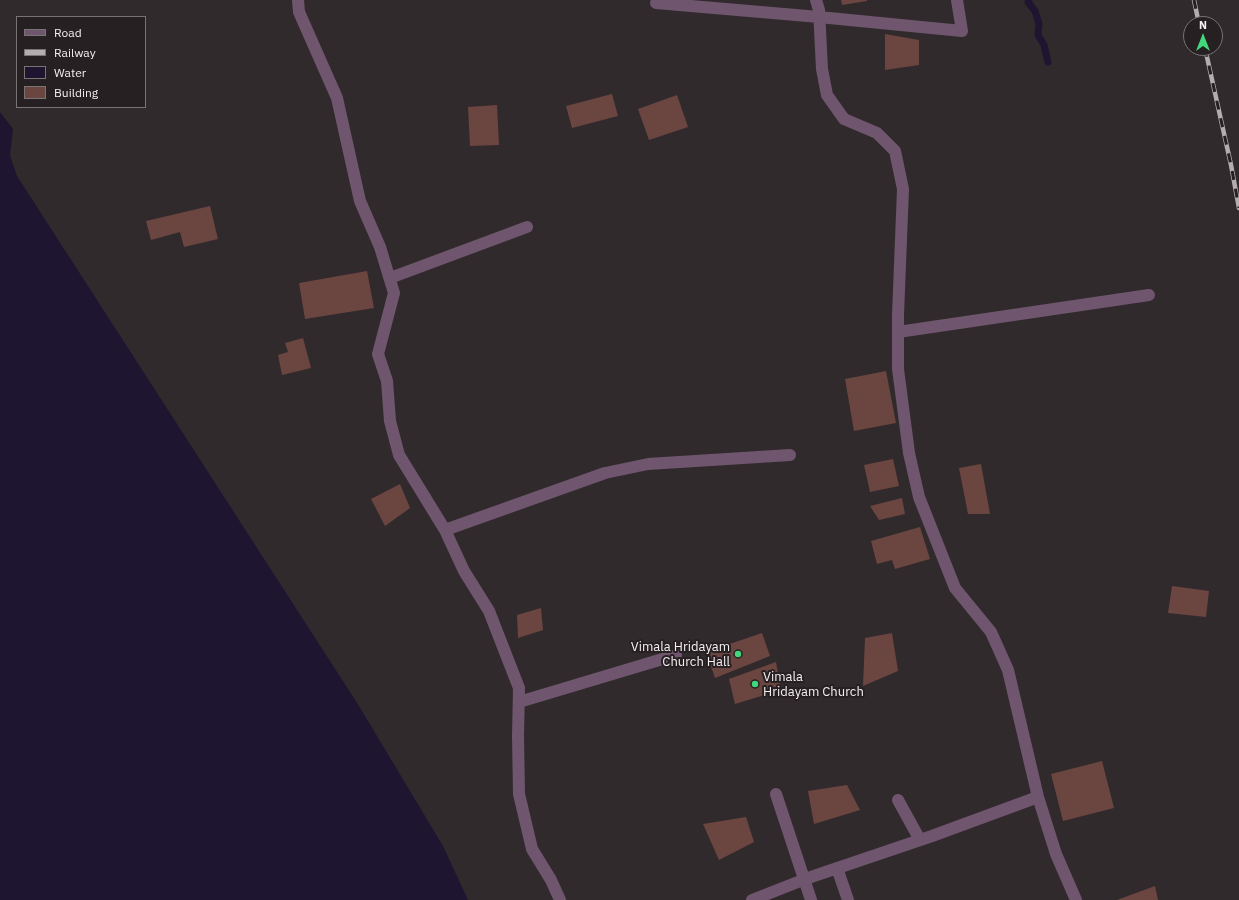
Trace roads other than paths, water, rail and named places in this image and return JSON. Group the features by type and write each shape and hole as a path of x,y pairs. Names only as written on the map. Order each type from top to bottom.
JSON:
{"street":[{"path":"298,0 300,12 337,98 360,201 380,247 394,293 378,354 387,381 390,421 399,455 445,530 464,571 490,611 519,688 519,794 532,849 551,880 560,900"},
{"path":"816,0 819,17 822,69 827,95 844,119 878,133 895,151 903,189 898,369 909,453 919,497 955,588 991,632 1008,670 1038,797 1056,854 1076,900"},
{"path":"656,3 962,31 957,0"},
{"path":"390,278 527,227"},
{"path":"898,332 1149,295"},
{"path":"445,530 605,473 648,464 790,455"},
{"path":"519,702 676,655"},
{"path":"776,794 811,900"},
{"path":"752,900 837,868 920,840 1038,797"},
{"path":"898,800 920,840"},
{"path":"837,868 848,900"}],"water":[{"path":"0,112 13,129 10,155 17,176 359,706 443,846 468,900 0,900"}],"waterway":[{"path":"1029,0 1028,2 1035,11 1039,24 1038,35 1044,45 1048,62"}],"railway":[{"path":"1194,0 1197,16"},
{"path":"1207,56 1239,208"}],"place":[{"name":"Vimala Hridayam Church Hall","path":"738,654"},
{"name":"Vimala Hridayam Church","path":"755,684"}]}
